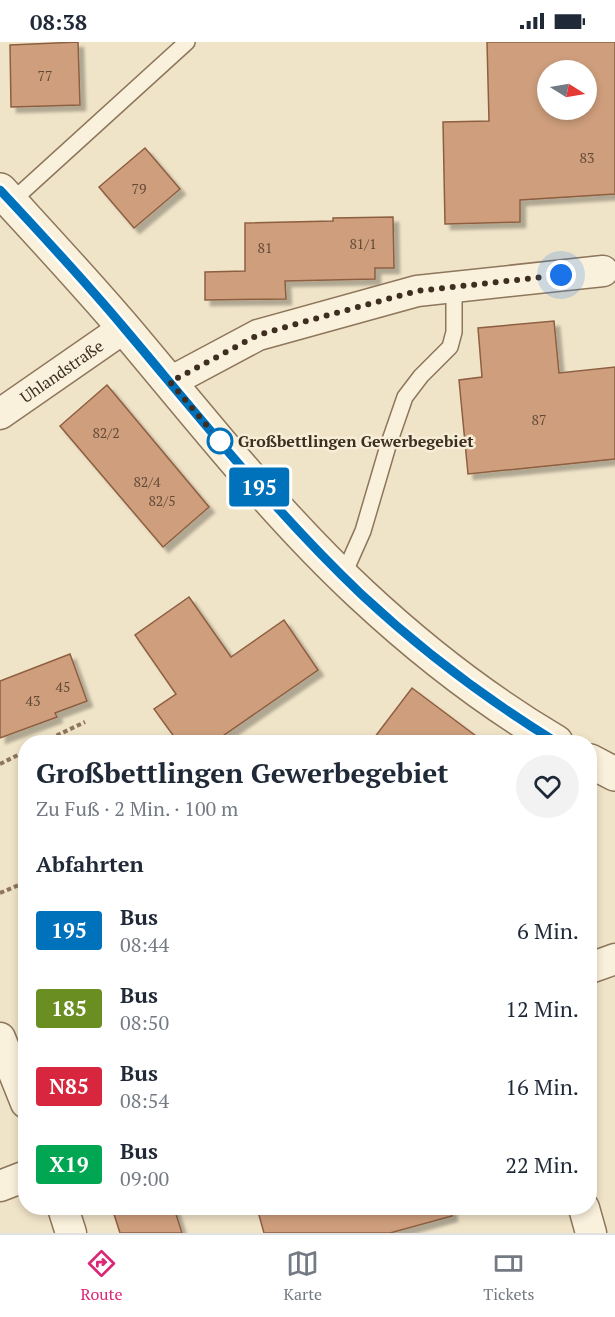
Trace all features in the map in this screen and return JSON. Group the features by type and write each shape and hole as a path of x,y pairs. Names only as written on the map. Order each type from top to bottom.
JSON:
{"street":[{"path":"6,196 124,327 244,471 343,576 412,640 451,671 513,716 544,735"},
{"path":"170,382 258,335 417,291 603,271"},
{"name":"Uhlandstraße","path":"0,414 124,327"},
{"path":"597,765 615,774"},
{"path":"597,965 615,959"},
{"path":"0,1038 18,1083"},
{"path":"0,1186 18,1179"},
{"path":"65,1215 71,1233"},
{"path":"586,1215 591,1233"}],"lane":[{"path":"6,196 187,42"},
{"path":"343,576 363,531 405,397 421,376 450,347 454,332 454,286"}],"path":[{"path":"58,735 86,722"},
{"path":"0,764 18,755"},
{"path":"0,893 18,885"}],"building":[{"path":"78,42 80,105 11,107 10,45"},
{"path":"487,42 615,42 615,194 520,200 520,222 445,224 443,122 489,121"},
{"path":"145,148 180,189 134,228 99,187"},
{"path":"393,217 394,268 375,268 375,279 285,281 286,299 205,300 205,272 245,271 245,223"},
{"path":"554,321 559,373 615,367 615,459 468,474 459,380 482,377 478,328"},
{"path":"107,385 209,507 163,547 60,426"},
{"path":"189,597 231,657 284,620 318,670 224,735 173,735 154,709 176,694 135,635"},
{"path":"70,654 87,701 55,713 57,717 0,738 0,681"},
{"path":"412,688 475,735 376,735"},
{"path":"114,1215 176,1215 182,1233 120,1233"},
{"path":"259,1215 452,1216 390,1233 264,1233"}],"bus line":[{"name":"195","path":"0,190 58,252 244,471 316,549 412,640 483,695 544,735"}],"place":[{"name":"Großbettlingen Gewerbegebiet","path":"220,441"}],"route":[{"path":"220,441 170,382 258,335 417,291 561,275"}]}
